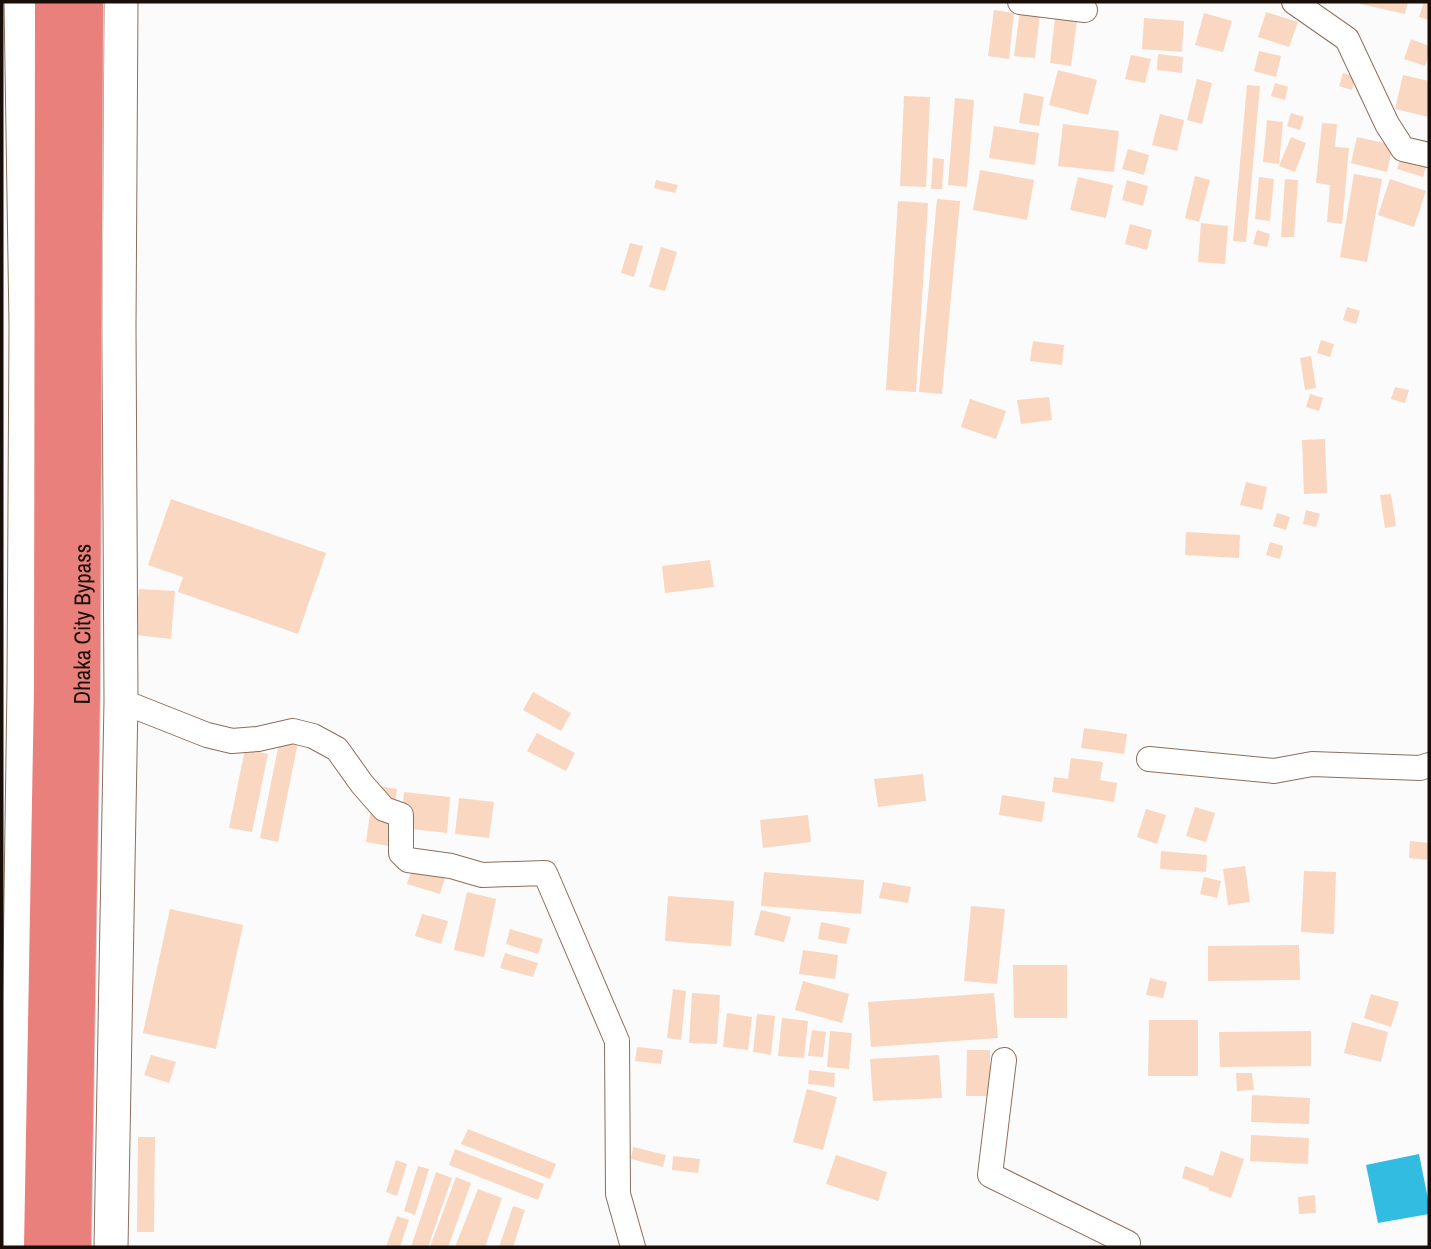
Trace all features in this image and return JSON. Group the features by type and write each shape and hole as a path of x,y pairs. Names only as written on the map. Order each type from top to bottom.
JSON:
{"highway":[{"name":"Dhaka City Bypass","path":"43,1247 53,689 54,2"},
{"name":"Dhaka City Bypass","path":"72,1247 81,692 84,2"}],"main road":[{"path":"16,1247 26,326 21,2"},
{"path":"111,1247 121,701 121,2"}],"street":[{"path":"1020,2 1085,10"},
{"path":"1294,2 1348,39 1387,124 1403,149 1429,155"},
{"path":"121,701 207,735 232,741 258,739 293,731 313,736 337,748 362,784 384,809 401,815 401,853 408,860 451,866 482,875 545,873 617,1041 618,1194 633,1247"},
{"path":"1149,758 1274,771 1312,764 1420,768 1429,765"},
{"path":"1004,1060 990,1175 1128,1243 1127,1247"}],"water":[{"path":"1419,1154 1429,1214 1378,1223 1366,1165"}],"building":[{"path":"1360,2 1408,2 1405,14"},
{"path":"1424,2 1429,2 1429,20 1419,17"},
{"path":"994,10 1014,13 1009,59 988,56"},
{"path":"1020,10 1040,13 1035,58 1014,56"},
{"path":"1266,12 1298,22 1289,47 1258,37"},
{"path":"1204,13 1232,21 1223,52 1195,45"},
{"path":"1055,18 1077,20 1071,66 1050,63"},
{"path":"1144,18 1184,21 1182,52 1142,49"},
{"path":"1411,39 1429,46 1425,66 1404,59"},
{"path":"1259,51 1281,56 1276,77 1254,71"},
{"path":"1158,54 1183,57 1182,73 1157,70"},
{"path":"1131,55 1151,59 1145,83 1125,79"},
{"path":"1058,70 1097,80 1088,115 1049,105"},
{"path":"1343,73 1356,77 1352,90 1339,86"},
{"path":"1403,75 1429,81 1429,117 1395,109"},
{"path":"1197,79 1212,83 1202,124 1187,120"},
{"path":"1275,83 1288,87 1285,100 1271,96"},
{"path":"1247,85 1260,86 1246,242 1233,241"},
{"path":"1024,93 1044,97 1039,126 1019,123"},
{"path":"904,96 930,97 926,187 900,186"},
{"path":"955,98 974,100 967,187 948,185"},
{"path":"1291,113 1304,117 1300,130 1287,126"},
{"path":"1160,114 1184,120 1177,151 1152,145"},
{"path":"1267,120 1283,122 1279,164 1263,162"},
{"path":"1322,123 1337,124 1335,147 1349,148 1342,224 1327,222 1330,185 1316,183"},
{"path":"1063,124 1119,131 1114,172 1058,166"},
{"path":"994,126 1039,133 1035,165 989,158"},
{"path":"1291,137 1306,143 1295,172 1279,166"},
{"path":"1357,137 1393,145 1387,172 1351,163"},
{"path":"1128,149 1149,155 1144,175 1122,169"},
{"path":"1402,153 1428,161 1423,177 1397,169"},
{"path":"933,158 944,159 942,189 931,189"},
{"path":"980,170 1034,180 1027,220 973,210"},
{"path":"1354,174 1382,179 1367,262 1340,257"},
{"path":"1195,176 1210,180 1199,222 1185,218"},
{"path":"1078,177 1113,185 1106,218 1070,210"},
{"path":"1259,177 1274,179 1270,221 1255,219"},
{"path":"1285,179 1298,180 1294,237 1281,237"},
{"path":"1390,179 1426,191 1414,227 1378,215"},
{"path":"656,180 678,185 675,193 654,188"},
{"path":"1127,180 1148,186 1143,206 1122,200"},
{"path":"937,199 960,201 942,394 919,392"},
{"path":"898,201 928,203 916,392 886,390"},
{"path":"1201,223 1228,226 1225,264 1198,262"},
{"path":"1130,224 1152,230 1147,250 1125,244"},
{"path":"1257,230 1270,234 1267,247 1253,244"},
{"path":"630,243 643,246 634,277 621,273"},
{"path":"661,247 677,252 665,291 649,287"},
{"path":"1347,307 1360,311 1356,324 1343,320"},
{"path":"1321,340 1334,344 1330,357 1317,353"},
{"path":"1033,341 1064,345 1062,365 1030,361"},
{"path":"1311,356 1316,388 1305,390 1300,358"},
{"path":"1395,387 1409,390 1405,403 1391,399"},
{"path":"1310,394 1323,398 1319,411 1306,407"},
{"path":"1049,397 1052,420 1021,424 1017,400"},
{"path":"970,399 1006,411 996,439 961,427"},
{"path":"1325,439 1327,493 1304,494 1302,440"},
{"path":"1246,482 1267,487 1262,510 1240,505"},
{"path":"1391,494 1396,526 1385,528 1380,495"},
{"path":"171,499 326,553 298,634 178,592 183,577 148,565"},
{"path":"1306,510 1320,514 1316,527 1303,524"},
{"path":"1277,513 1290,517 1286,530 1273,526"},
{"path":"1186,532 1240,535 1239,558 1185,555"},
{"path":"1270,542 1283,546 1280,559 1266,555"},
{"path":"710,560 714,587 665,593 662,566"},
{"path":"139,589 175,591 171,639 135,635"},
{"path":"533,692 571,713 561,731 523,710"},
{"path":"1084,728 1127,734 1124,754 1081,748"},
{"path":"537,733 575,753 566,771 527,751"},
{"path":"280,738 298,742 278,842 260,838"},
{"path":"245,749 268,754 252,832 229,828"},
{"path":"1071,758 1103,762 1100,780 1117,783 1114,802 1052,792 1054,777 1068,779"},
{"path":"923,774 926,801 878,807 874,779"},
{"path":"374,785 397,789 389,846 366,842"},
{"path":"404,792 450,797 447,833 401,828"},
{"path":"1002,795 1045,802 1042,822 999,815"},
{"path":"459,798 494,802 489,838 455,834"},
{"path":"1195,807 1215,813 1206,842 1186,836"},
{"path":"1146,809 1166,815 1157,844 1137,837"},
{"path":"808,815 811,842 763,848 760,820"},
{"path":"1410,841 1429,843 1429,860 1409,858"},
{"path":"1161,851 1207,855 1206,872 1160,869"},
{"path":"1245,866 1250,902 1228,905 1223,869"},
{"path":"412,869 445,878 440,894 407,884"},
{"path":"1304,871 1336,872 1334,934 1301,932"},
{"path":"764,872 864,880 861,914 761,906"},
{"path":"1204,877 1221,881 1217,898 1200,894"},
{"path":"883,882 911,887 908,903 879,898"},
{"path":"467,892 496,899 484,957 454,950"},
{"path":"668,896 734,901 731,946 665,941"},
{"path":"971,906 1005,909 997,984 964,981"},
{"path":"170,909 243,925 216,1049 143,1033"},
{"path":"761,910 791,917 784,942 754,935"},
{"path":"422,914 448,921 441,944 415,936"},
{"path":"821,922 850,928 846,944 818,939"},
{"path":"510,929 543,939 538,954 506,944"},
{"path":"1299,945 1300,980 1208,981 1208,946"},
{"path":"803,950 838,955 835,979 799,974"},
{"path":"505,953 538,963 533,977 500,968"},
{"path":"1013,965 1067,965 1067,1018 1014,1018"},
{"path":"1150,978 1167,982 1163,998 1146,995"},
{"path":"803,981 849,994 842,1023 795,1010"},
{"path":"673,989 686,991 681,1040 667,1038"},
{"path":"692,993 720,995 717,1044 689,1043"},
{"path":"994,993 998,1038 871,1047 868,1002"},
{"path":"1371,994 1399,1002 1391,1027 1364,1018"},
{"path":"727,1013 752,1017 748,1050 723,1047"},
{"path":"757,1014 775,1016 771,1055 753,1052"},
{"path":"782,1018 808,1021 804,1058 778,1056"},
{"path":"1149,1020 1198,1020 1198,1076 1148,1076"},
{"path":"1352,1022 1388,1032 1381,1062 1344,1053"},
{"path":"812,1030 826,1032 823,1057 808,1056"},
{"path":"830,1031 852,1033 849,1069 827,1067"},
{"path":"1311,1031 1311,1066 1220,1067 1219,1032"},
{"path":"637,1047 663,1050 661,1064 635,1061"},
{"path":"967,1050 990,1050 990,1096 966,1096"},
{"path":"151,1055 176,1062 169,1083 144,1075"},
{"path":"939,1055 942,1098 873,1101 870,1059"},
{"path":"809,1070 835,1073 834,1087 808,1084"},
{"path":"1236,1073 1252,1073 1254,1090 1237,1091"},
{"path":"807,1089 837,1097 823,1150 793,1142"},
{"path":"1252,1095 1310,1098 1309,1124 1251,1122"},
{"path":"468,1129 556,1164 550,1179 461,1144"},
{"path":"1251,1135 1309,1138 1308,1164 1250,1161"},
{"path":"138,1137 155,1137 154,1232 137,1232"},
{"path":"633,1147 666,1155 663,1167 631,1159"},
{"path":"455,1149 544,1184 538,1200 449,1165"},
{"path":"1221,1151 1244,1159 1231,1198 1182,1178 1185,1166 1213,1176"},
{"path":"836,1155 887,1172 878,1201 826,1184"},
{"path":"673,1156 700,1159 698,1173 672,1170"},
{"path":"396,1160 407,1164 397,1196 386,1192"},
{"path":"418,1166 429,1169 415,1215 404,1211"},
{"path":"436,1172 452,1178 428,1247 411,1247"},
{"path":"456,1177 471,1183 448,1247 430,1247"},
{"path":"478,1189 502,1198 485,1247 455,1247"},
{"path":"1315,1195 1316,1213 1299,1214 1298,1197"},
{"path":"513,1206 525,1210 513,1247 499,1247"},
{"path":"397,1216 409,1220 400,1247 386,1247"}]}
